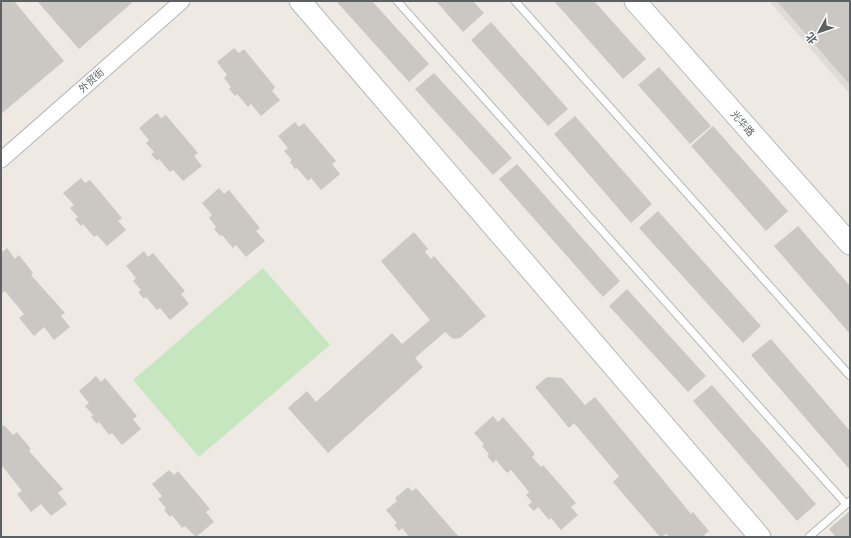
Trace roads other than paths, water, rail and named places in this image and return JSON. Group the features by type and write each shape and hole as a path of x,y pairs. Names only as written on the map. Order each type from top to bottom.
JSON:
{"street":[{"name":"外贸街","path":"1,160 182,1"},
{"path":"300,1 760,537"},
{"name":"光华路","path":"635,1 850,244"}],"lane":[{"path":"397,1 848,503 809,537"},
{"path":"515,1 850,376"}]}
